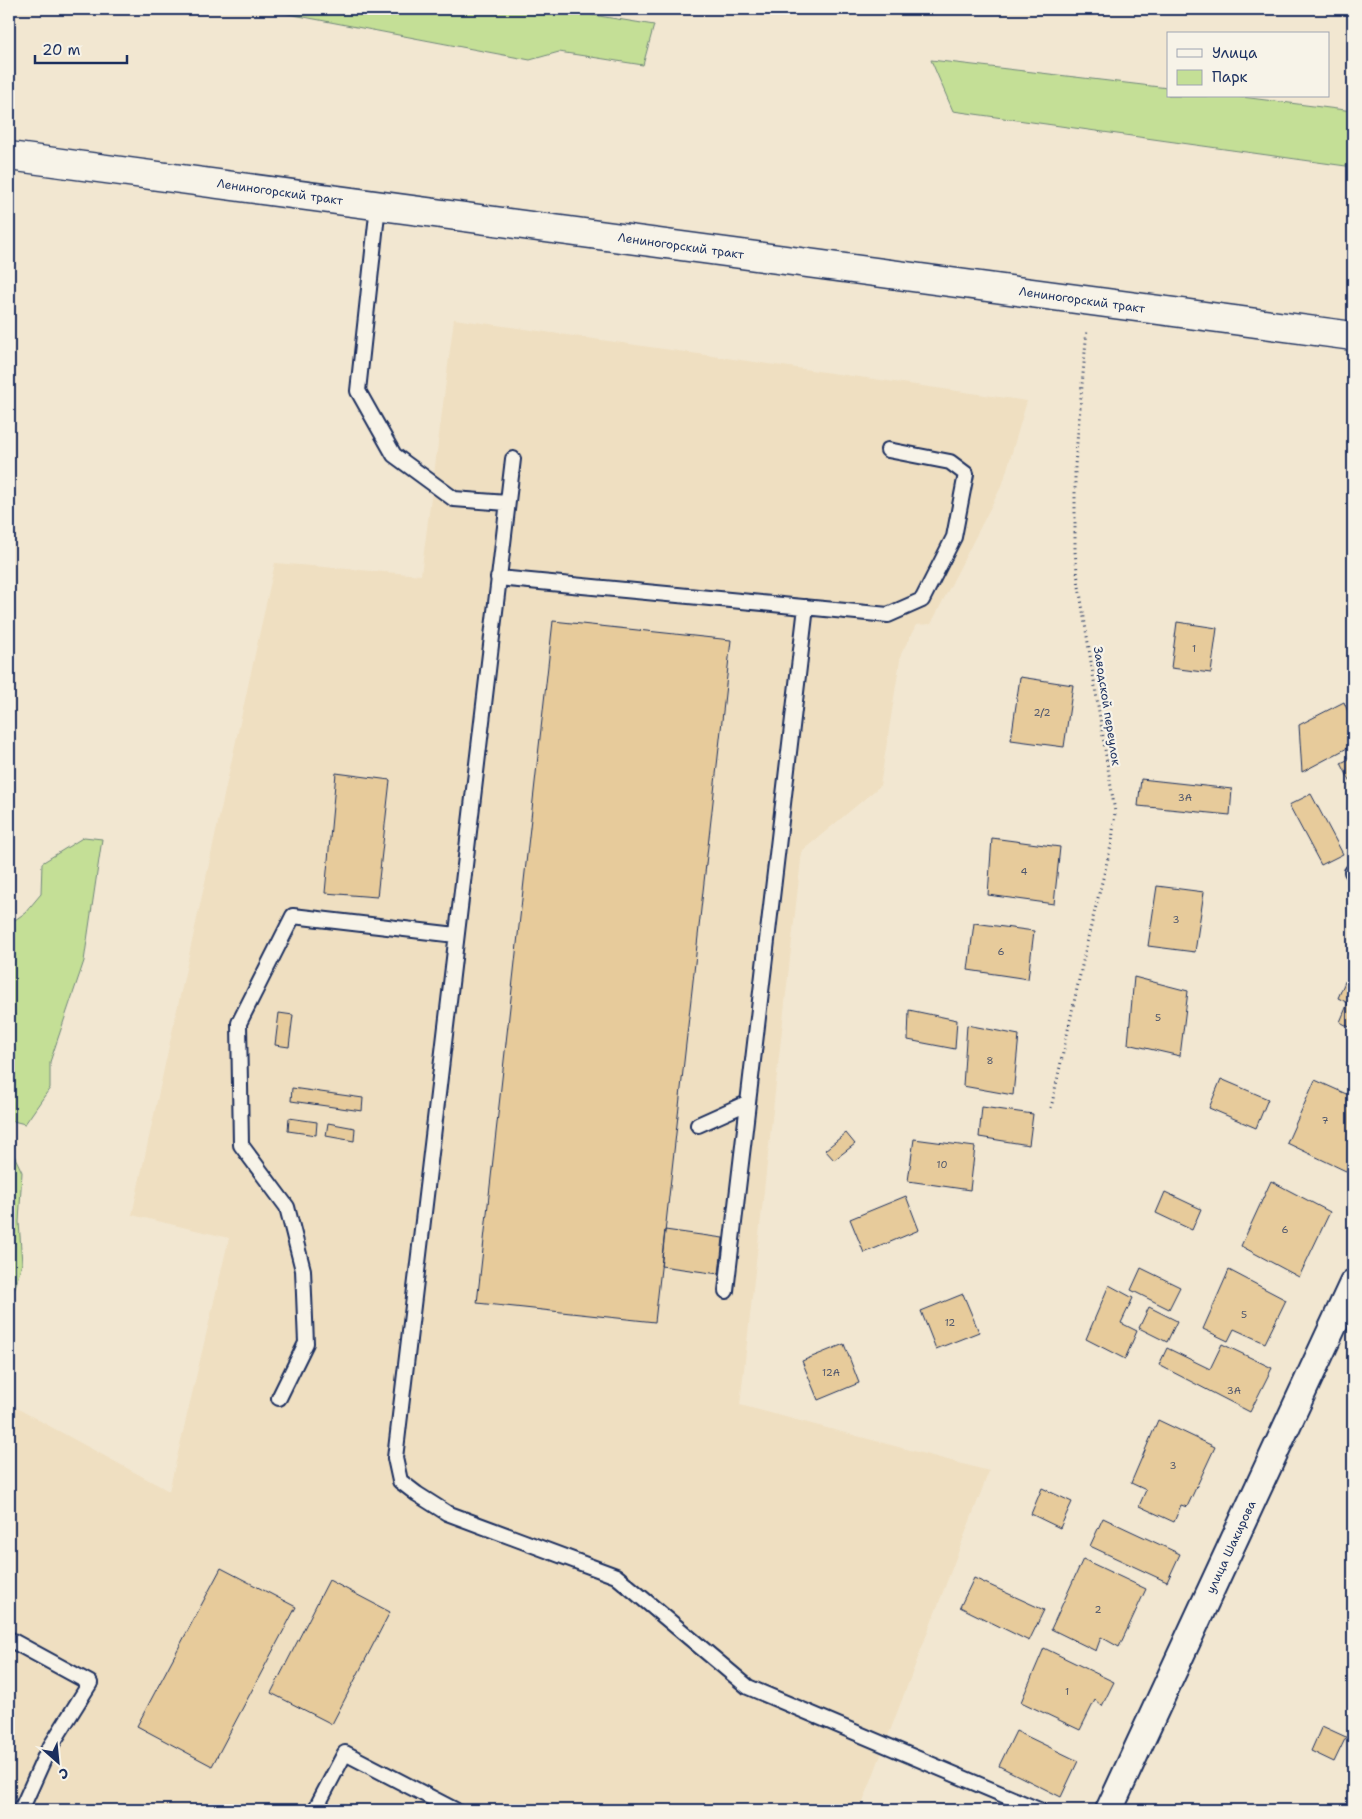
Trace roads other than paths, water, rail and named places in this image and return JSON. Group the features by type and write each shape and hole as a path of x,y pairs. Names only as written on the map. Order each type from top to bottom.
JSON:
{"main road":[{"name":"Лениногорский тракт","path":"9,156 1353,336"}],"street":[{"name":"улица Шакирова","path":"1109,1810 1353,1283"}],"lane":[{"path":"378,205 358,391 394,455 454,499 507,503"},
{"path":"498,578 888,615 922,600 954,538 966,474 950,462 888,450"},
{"path":"513,459 395,1458 400,1481 446,1513 616,1576 748,1687 1039,1810"},
{"path":"726,1291 806,607"},
{"path":"279,1398 306,1342 303,1270 287,1207 241,1145 239,1023 294,916 456,935"},
{"path":"698,1125 748,1103"},
{"path":"9,1638 90,1683 47,1752 21,1810"},
{"path":"315,1810 345,1753 454,1810"}]}
